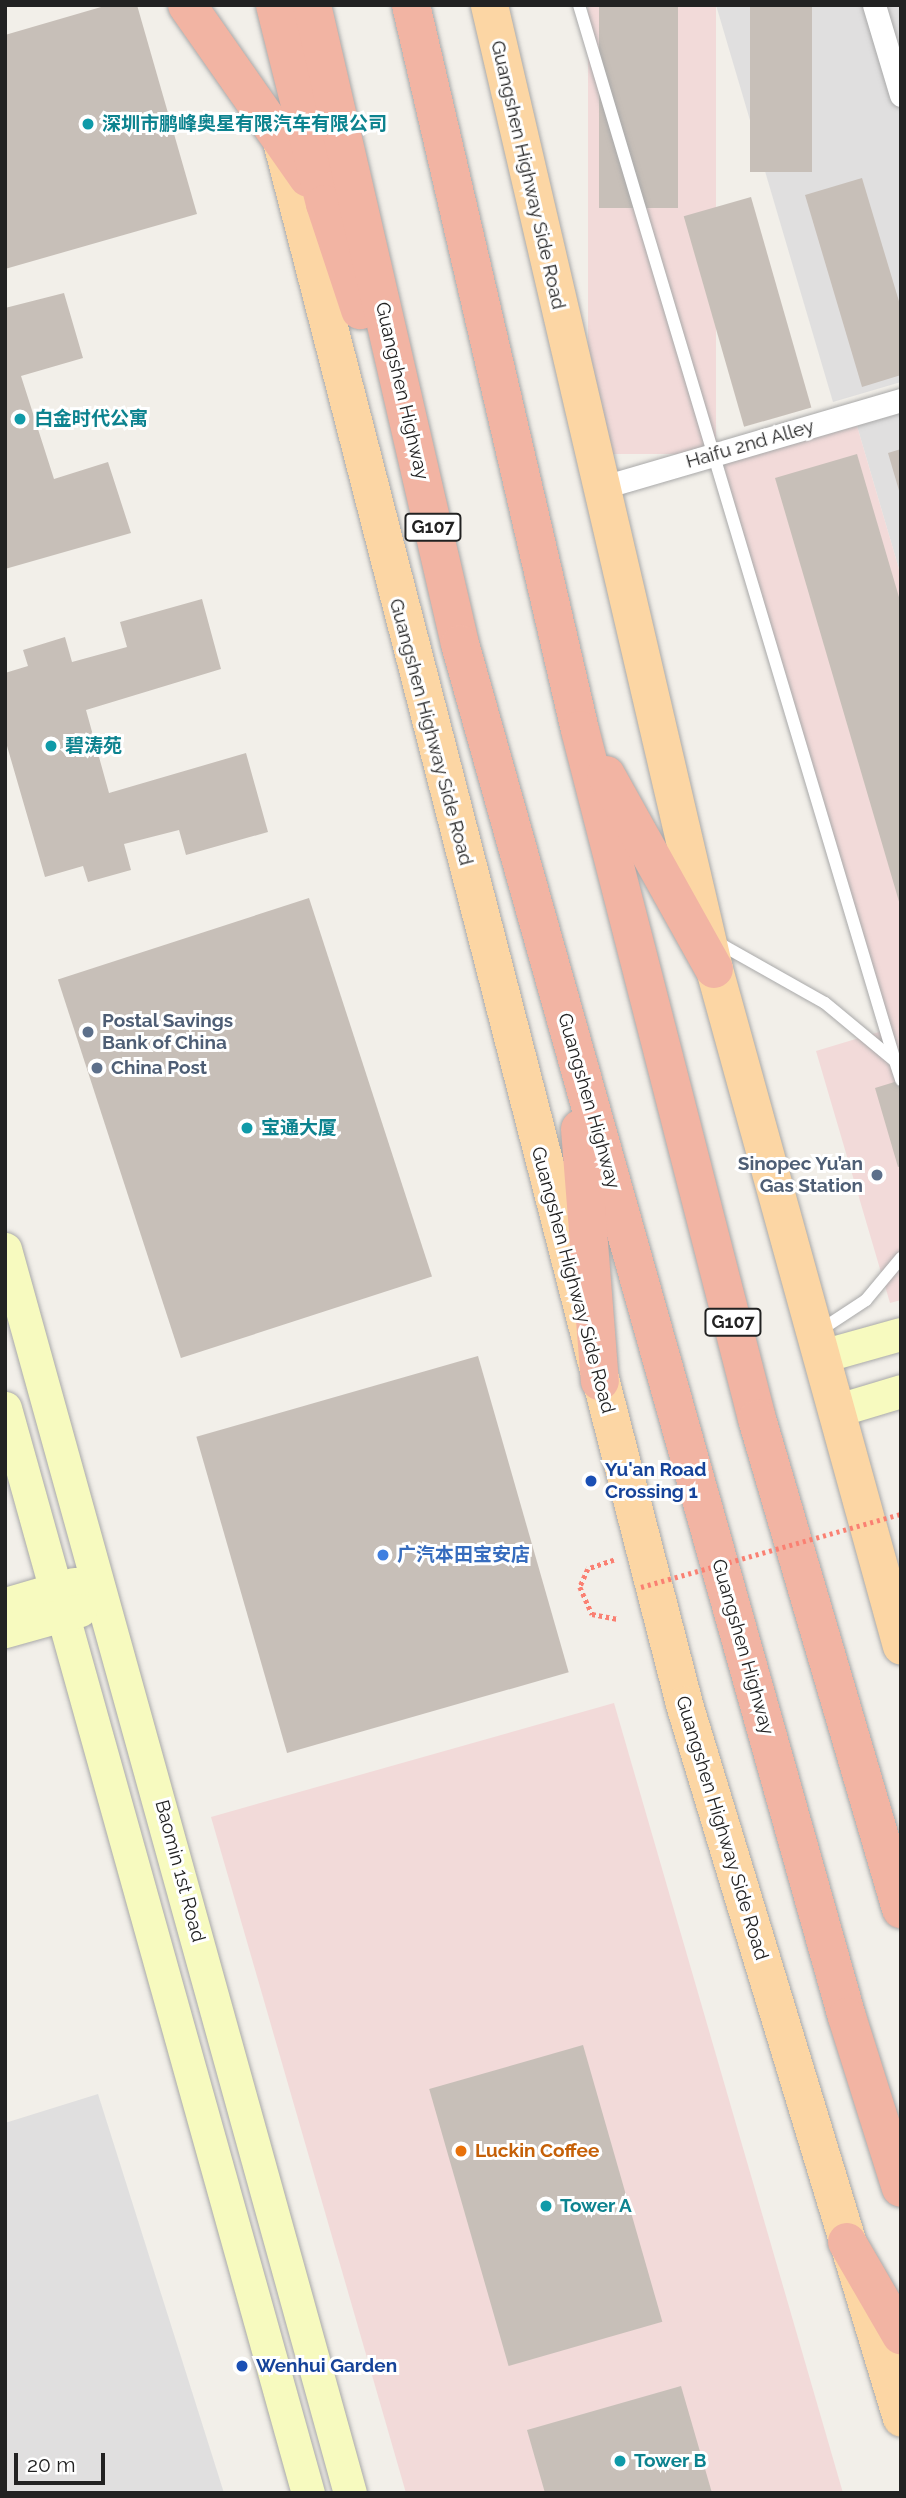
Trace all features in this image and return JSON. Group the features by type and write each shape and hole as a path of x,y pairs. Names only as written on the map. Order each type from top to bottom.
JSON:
{"highway":[{"path":"187,5 325,204"},
{"path":"275,5 325,204 436,538"},
{"name":"Guangshen Highway","path":"312,5 460,644 846,2017 901,2188"},
{"name":"G107","path":"411,5 580,730 757,1419 901,1909"},
{"path":"420,5 421,48"},
{"path":"222,15 279,134"},
{"path":"580,730 710,953"},
{"path":"573,1044 600,1381"},
{"path":"847,2242 901,2335"}],"main road":[{"name":"Guangshen Highway Side Road","path":"489,5 710,953 901,1646"},
{"name":"Guangshen Highway Side Road","path":"279,134 684,1704 901,2418"},
{"name":"Baomin 1st Road","path":"5,1249 103,1592 350,2493"},
{"path":"819,1344 901,1334"},
{"path":"838,1410 901,1391"},
{"path":"5,1408 308,2493"},
{"path":"5,1631 57,1602 86,1581 103,1592"},
{"path":"5,1604 57,1602"}],"street":[{"path":"874,5 901,95"},
{"name":"Haifu 2nd Alley","path":"600,488 901,400"}],"lane":[{"path":"579,5 901,1080"},
{"path":"710,953 816,997 895,1061"},
{"path":"819,1344 866,1300 901,1258"}],"path":[{"path":"640,1587 901,1514"},
{"path":"617,1619 592,1614 580,1587 596,1563 625,1563"},
{"path":"638,1578 644,1599"}],"shaded area":[{"path":"588,5 716,5 716,454 588,454"},
{"path":"716,5 901,5 901,382 833,402"},
{"path":"901,413 901,576 857,426"},
{"path":"857,426 901,576 901,1300 890,1303 816,1051 889,1029 723,464"},
{"path":"614,1703 843,2493 406,2493 211,1817"},
{"path":"98,2094 224,2493 5,2493 5,2123"}],"building":[{"name":"深圳市鹏峰奥星有限汽车有限公司","path":"108,5 137,5 197,214 5,269 5,35"},
{"path":"599,5 678,5 678,208 599,208"},
{"path":"750,5 812,5 812,172 750,172"},
{"path":"862,178 901,308 901,375 862,387 805,195"},
{"path":"751,197 811,408 744,427 684,216"},
{"name":"白金时代公寓","path":"64,293 83,358 21,376 54,479 108,462 131,533 5,569 5,308"},
{"path":"901,449 901,494 900,494 888,453"},
{"path":"857,454 901,604 900,905 775,478"},
{"name":"碧涛苑","path":"202,599 221,669 86,710 109,793 246,753 268,832 186,855 179,830 124,844 131,870 88,882 83,866 45,877 5,739 5,673 28,666 23,650 65,637 72,662 127,647 120,622"},
{"name":"宝通大厦","path":"309,898 432,1277 181,1358 58,980"},
{"path":"901,1080 901,1166 898,1167 875,1088"},
{"name":"广汽本田宝安店","path":"478,1356 569,1672 287,1753 196,1437"},
{"name":"Tower A","path":"583,2045 662,2322 509,2366 429,2089"},
{"name":"Tower B","path":"681,2386 712,2493 545,2493 527,2430"}],"place":[{"name":"深圳市鹏峰奥星有限汽车有限公司","path":"88,124"},
{"name":"白金时代公寓","path":"20,419"},
{"name":"碧涛苑","path":"51,746"},
{"name":"Postal Savings Bank of China","path":"88,1032"},
{"name":"China Post","path":"97,1068"},
{"name":"宝通大厦","path":"247,1128"},
{"name":"Sinopec Yu’an Gas Station","path":"877,1175"},
{"name":"Yu'an Road Crossing 1","path":"591,1481"},
{"name":"广汽本田宝安店","path":"383,1555"},
{"name":"Luckin Coffee","path":"461,2151"},
{"name":"Tower A","path":"546,2206"},
{"name":"Wenhui Garden","path":"242,2366"},
{"name":"Tower B","path":"620,2461"}]}
